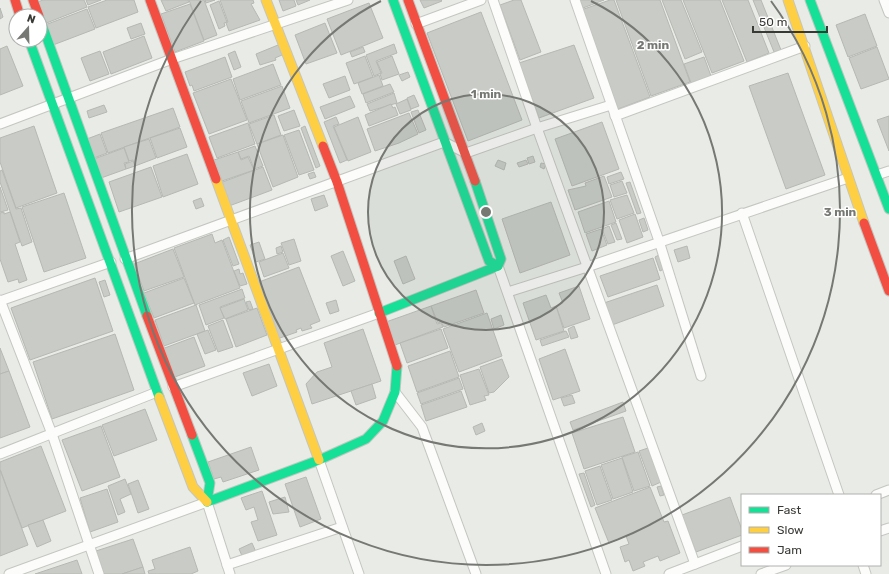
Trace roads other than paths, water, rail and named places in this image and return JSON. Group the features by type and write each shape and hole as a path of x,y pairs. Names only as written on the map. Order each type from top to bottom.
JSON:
{"street":[{"path":"150,0 232,219 277,348 320,460 359,574"},
{"path":"9,574 89,546 320,460 366,439 383,421 395,392 398,368 337,182 266,0"},
{"path":"0,124 172,59 275,26 348,0"},
{"path":"393,0 489,261 498,266 508,292 606,574"},
{"path":"172,387 277,348 379,313 498,266 501,258 466,153 408,0"},
{"path":"416,24 481,0"},
{"path":"493,0 537,128 694,564"},
{"path":"575,0 610,105 659,241 701,376"},
{"path":"788,0 805,46 848,178 889,291"},
{"path":"810,0 889,209"},
{"path":"884,0 889,13"},
{"path":"48,39 125,259 172,387 210,483 208,502 229,570 342,527"},
{"path":"615,116 805,46"},
{"path":"32,48 111,262 157,392 193,486 208,502"},
{"path":"125,259 444,142 466,153 537,128 610,105"},
{"path":"877,175 889,171"},
{"path":"508,292 587,267 659,241 848,178"},
{"path":"742,213 839,494"},
{"path":"100,574 89,546 52,434 0,301 111,262"},
{"path":"0,454 157,392"},
{"path":"395,392 422,427 476,574"},
{"path":"879,494 889,490"},
{"path":"669,574 741,546"},
{"path":"761,574 783,566"}]}
